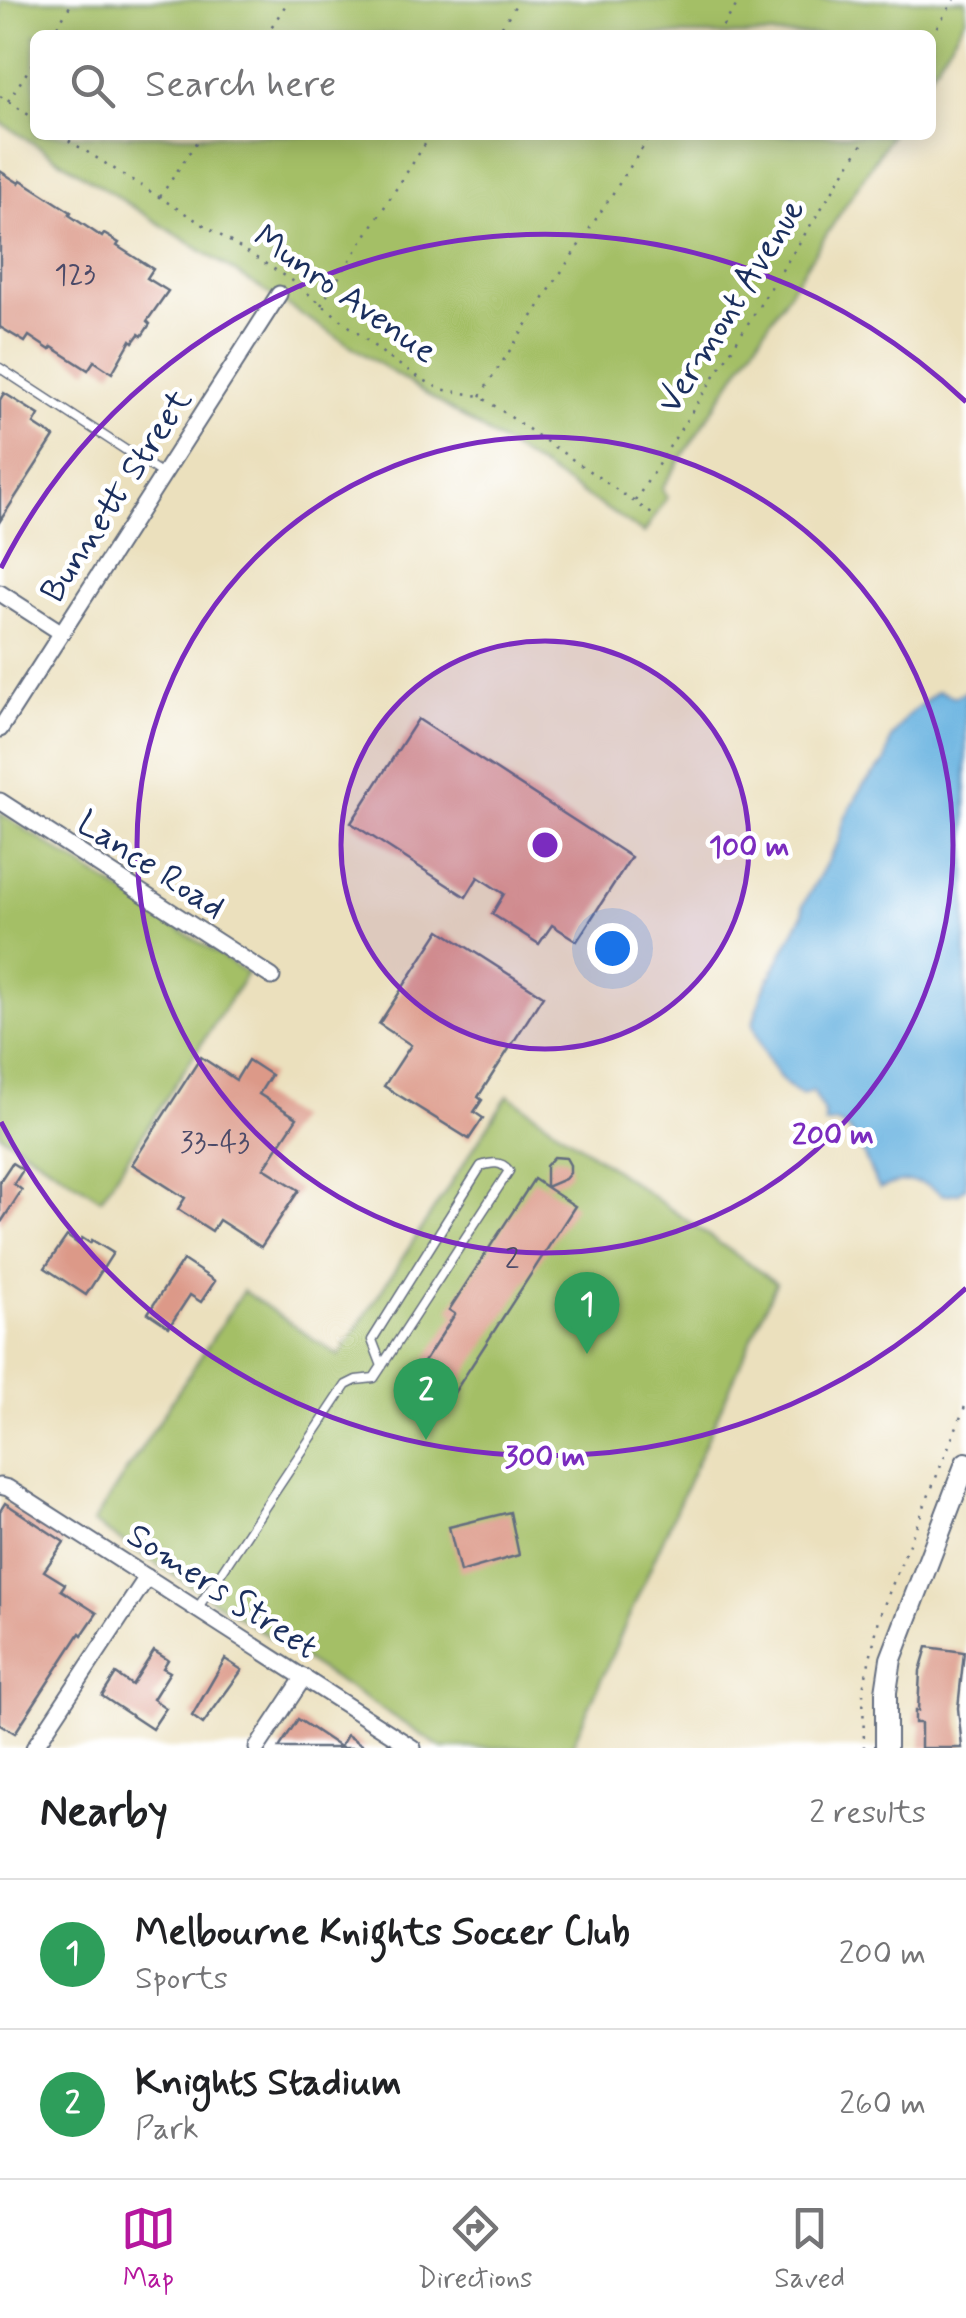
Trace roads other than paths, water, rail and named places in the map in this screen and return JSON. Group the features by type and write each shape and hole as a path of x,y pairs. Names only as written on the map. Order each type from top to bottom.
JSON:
{"street":[{"name":"Bunnett Street","path":"0,729 279,294"},
{"path":"0,593 62,633"},
{"name":"Lance Road","path":"0,802 272,977"},
{"path":"886,1748 886,1692 891,1659 966,1462"},
{"name":"Somers Street","path":"0,1486 198,1608 413,1748"},
{"path":"34,1748 148,1577"},
{"path":"256,1748 304,1677"}],"lane":[{"path":"0,368 164,475"},
{"path":"198,1608 346,1385 374,1378 382,1366 509,1171 505,1166 493,1162 481,1166 372,1340 382,1366"}],"water":[{"path":"938,691 955,697 966,691 966,1187 959,1193 943,1195 913,1182 880,1189 851,1133 835,1122 825,1124 825,1115 813,1091 802,1095 777,1074 753,1024 762,993 803,914 803,905 839,841 845,818 863,786 886,761 890,740 907,716"}],"place":[{"name":"Melbourne Knights Soccer Club","path":"587,1354"},
{"name":"Knights Stadium","path":"426,1440"}]}
